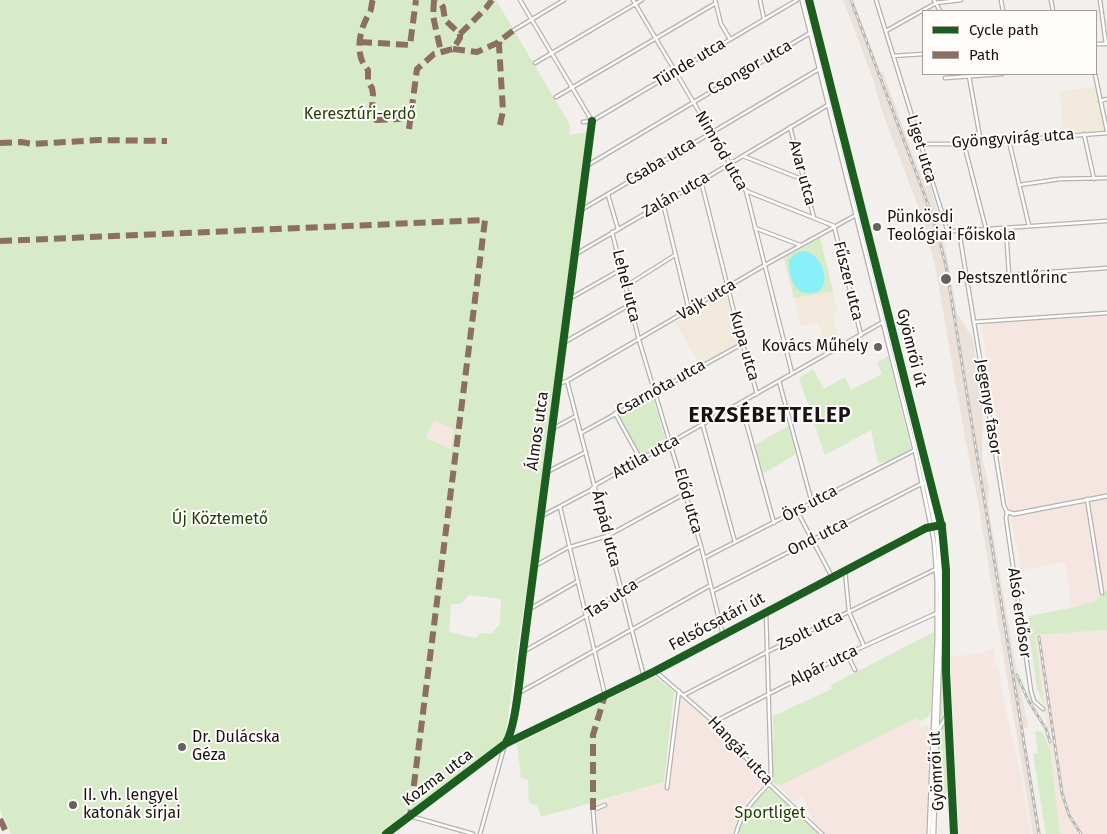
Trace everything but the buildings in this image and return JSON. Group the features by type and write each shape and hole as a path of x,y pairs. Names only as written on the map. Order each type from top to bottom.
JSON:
{"main road":[{"path":"804,0 936,520 941,584 933,834"}],"street":[{"path":"520,0 592,121"},
{"path":"514,30 564,0"},
{"name":"Nimród utca","path":"633,0 746,191 792,373"},
{"path":"535,63 642,0"},
{"path":"760,0 764,20"},
{"name":"Tünde utca","path":"583,122 592,121 797,0"},
{"name":"Gyömrői út","path":"804,0 810,33 915,450 932,526 936,569 937,613 929,834"},
{"name":"Gyömrői út","path":"809,0 940,525 946,577 945,630 954,834"},
{"name":"Liget utca","path":"876,0 945,226 950,231 959,231"},
{"path":"886,31 935,2 961,0"},
{"path":"1100,0 1107,44"},
{"path":"556,97 716,1 721,24 730,39"},
{"name":"Csongor utca","path":"587,165 810,33"},
{"path":"893,56 922,54"},
{"name":"Csaba utca","path":"581,210 819,69"},
{"path":"945,78 986,75"},
{"path":"1094,75 1107,132"},
{"path":"969,76 981,143"},
{"path":"1100,101 1107,99"},
{"name":"Zalán utca","path":"575,254 701,182 828,104"},
{"name":"Álmos utca","path":"480,834 505,744 509,739 517,694 592,121"},
{"name":"Avar utca","path":"790,127 814,218"},
{"name":"Gyöngyvirág utca","path":"920,144 981,143 1107,132"},
{"path":"1084,134 1094,179"},
{"path":"1009,141 1029,226"},
{"path":"964,144 986,229"},
{"path":"743,156 804,180"},
{"path":"1019,185 1060,179 1107,178"},
{"name":"Kupa utca","path":"701,182 727,288 757,394"},
{"path":"746,191 834,226"},
{"name":"Lehel utca","path":"607,194 618,229"},
{"path":"663,203 690,310"},
{"name":"Vajk utca","path":"558,384 568,381 765,265 856,215"},
{"path":"959,231 1107,221"},
{"name":"Fűszer utca","path":"834,226 861,335"},
{"path":"755,228 800,245"},
{"path":"1006,228 1009,275"},
{"name":"Jegenye fasor","path":"959,231 1003,503 1007,512"},
{"name":"Lehel utca","path":"612,232 640,340"},
{"path":"626,286 676,255"},
{"path":"967,278 1107,268"},
{"path":"569,299 622,269"},
{"path":"564,342 631,304"},
{"path":"974,322 1107,313"},
{"name":"Attila utca","path":"540,517 883,322"},
{"name":"Előd utca","path":"640,340 701,546 723,635"},
{"name":"Csarnóta utca","path":"581,433 742,344"},
{"name":"Árpád utca","path":"568,381 644,677"},
{"path":"779,381 812,503"},
{"path":"741,404 774,523"},
{"path":"615,413 641,460"},
{"path":"552,429 576,416"},
{"path":"703,426 736,542"},
{"name":"Örs utca","path":"704,558 915,450"},
{"path":"546,473 586,452"},
{"name":"Ond utca","path":"712,592 923,483"},
{"path":"534,567 570,547 608,536 686,493"},
{"path":"1007,512 1014,514 1107,496"},
{"path":"1087,499 1102,593"},
{"path":"560,506 605,695"},
{"path":"797,511 832,577"},
{"name":"Alsó erdősor","path":"1007,512 1006,518 1031,691 1034,701 1044,709"},
{"name":"Felsőcsatári út","path":"505,744 644,677 932,526 940,525"},
{"name":"Tas utca","path":"523,652 586,616 621,590 701,546"},
{"name":"Zsolt utca","path":"684,696 766,652 936,569"},
{"path":"845,570 848,612 864,646"},
{"path":"528,610 578,582"},
{"path":"517,694 595,652 711,585"},
{"path":"736,834 747,808 769,784 771,776 766,612"},
{"name":"Alpár utca","path":"714,722 847,654 937,613"},
{"path":"847,654 855,670"},
{"name":"Hangár utca","path":"655,671 714,722 769,784 822,834"},
{"path":"667,788 679,691"},
{"name":"Gyömrői út","path":"936,735 947,718 948,707"},
{"name":"Kozma utca","path":"386,834 505,744"},
{"path":"595,834 593,810 605,806"},
{"path":"410,816 473,834"}],"shaded area":[{"path":"843,0 853,0 880,72 883,72 915,161 926,186 930,185 937,209 957,313 973,339 983,409 982,457 989,488 988,505 1028,727 1023,728 1041,834 1033,834 979,507 935,265 921,214"},
{"path":"1095,86 1106,130 1063,133 1060,91"},
{"path":"833,291 838,312 832,314 840,343 826,350 818,322 801,326 794,298"},
{"path":"726,293 739,343 700,364 675,322"},
{"path":"1107,315 1107,590 1096,601 1071,608 1066,562 1021,570 1009,508 981,323"},
{"path":"434,419 455,429 451,449 426,438"},
{"path":"1107,630 1107,834 1060,834 1035,635"},
{"path":"993,648 996,657 992,659 995,666 998,666 1006,712 1022,780 1031,834 959,834 950,657 982,653"},
{"path":"682,699 711,723 763,784 748,800 742,810 733,834 598,834 595,803 664,782 665,786 670,785 679,700"},
{"path":"917,718 921,727 927,726 930,730 926,834 826,834 813,822 803,797 794,802 779,786"}],"green space":[{"path":"0,0 496,0 570,125 569,135 588,132 562,343 504,743 413,811 406,810 405,816 381,834 11,834 0,810","holes":["434,420 454,429 451,449 426,438","469,595 501,599 500,624 491,634 481,633 475,638 449,632 451,604 461,604"]},
{"path":"820,238 833,291 794,298 784,258"},
{"path":"888,356 911,449 888,462 878,463 871,430 825,455 799,378 813,369 824,389 845,377 851,390 882,374 877,363"},
{"path":"653,397 666,442 640,457 618,417"},
{"path":"788,426 796,454 763,474 755,445"},
{"path":"1107,590 1107,630 1035,635 1044,705 1037,689 1028,626 1029,616 1096,601"},
{"path":"934,632 931,712 928,717 919,722 917,718 779,786 772,782 771,743 774,743 773,716 832,689 831,685"},
{"path":"942,639 946,714 940,725"},
{"path":"654,676 674,692 664,782 541,817 537,805 529,803 528,780 521,778 517,744"},
{"path":"947,723 949,789 942,797 940,795 944,793 945,789 942,788 940,791 941,732"},
{"path":"1035,731 1043,732 1050,749 1060,834 1046,834 1033,754 1038,753"},
{"name":"Sportliget","path":"771,788 819,834 740,834 738,830 747,812 760,796"}],"water":[{"path":"802,251 814,256 822,266 825,279 820,290 817,292 803,292 793,282 789,260 795,254"}],"railway":[{"path":"851,0 926,199 946,266 1039,834"},
{"path":"1039,637 1062,793 1069,815 1081,834"},
{"path":"1017,675 1028,700 1046,729 1050,742"}],"marked path":[{"path":"373,0 371,10 363,26 359,49 363,64 368,70 368,82 372,88 372,109 376,120 398,119 410,116"},
{"path":"360,42 410,45 416,0"},
{"path":"434,0 433,16 441,52"},
{"path":"409,129 417,69 434,54 453,49 460,38 460,34 445,20 443,7 437,0"},
{"path":"460,34 492,0"},
{"path":"453,49 477,52 497,43 514,30"},
{"path":"500,40 503,111 500,125"},
{"path":"0,143 21,142 33,144 99,140 167,141"},
{"path":"0,241 485,220 410,816"},
{"path":"593,810 593,735 605,695"},
{"path":"0,819 7,834"}],"cycle path":[{"path":"809,0 942,528 946,570 946,672 954,834"},
{"path":"505,744 509,737 517,700 592,121"},
{"path":"386,834 505,744 655,671 926,528 942,525"}],"place":[{"name":"Pünkösdi Teológiai Főiskola","path":"877,227"},
{"name":"Pestszentlőrinc","path":"946,279"},
{"name":"Kovács Műhely","path":"878,347"},
{"name":"Dr. Dulácska Géza","path":"182,747"},
{"name":"II. vh. lengyel katonák sírjai","path":"73,805"}],"district":[{"name":"ERZSÉBETTELEP","path":"770,416"}],"park label":[{"name":"Keresztúri-erdő","path":"360,115"},
{"name":"Új Köztemető","path":"220,520"}]}
